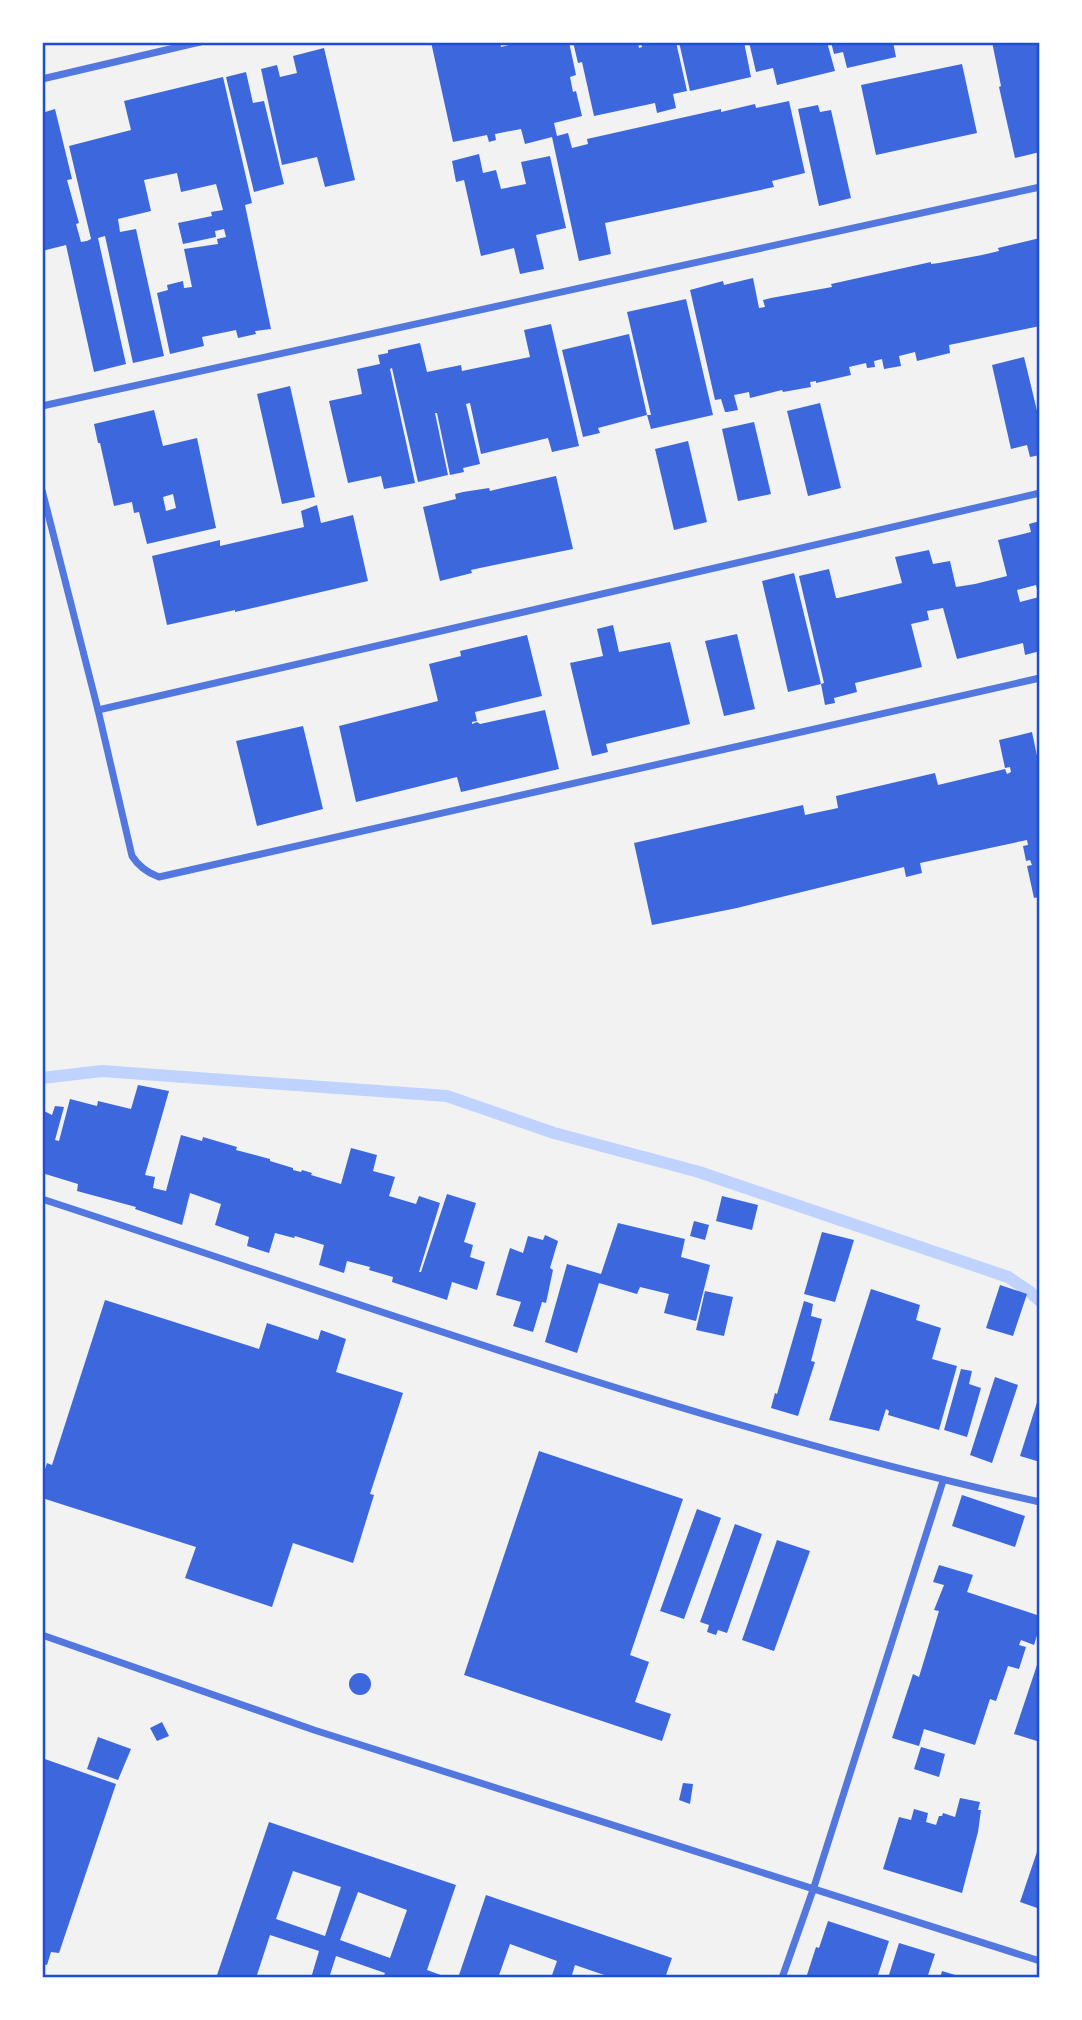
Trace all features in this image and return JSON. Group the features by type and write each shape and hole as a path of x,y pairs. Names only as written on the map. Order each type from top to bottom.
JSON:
{"street":[{"path":"42,79 200,42"},
{"path":"42,405 1040,187"},
{"path":"42,490 132,856 150,874 159,877 1040,678"},
{"path":"98,710 1040,493"},
{"path":"42,1199 577,1377 943,1481 1040,1502"},
{"path":"782,1978 813,1890 943,1481"},
{"path":"42,1635 314,1730 1040,1961"}],"building":[{"path":"431,42 500,42 501,47 521,42 569,42 576,75 570,77 582,116 554,123 557,136 568,133 572,148 588,144 587,139 721,109 721,112 755,104 756,108 789,101 805,173 772,181 774,187 605,223 611,254 579,261 552,137 525,144 521,129 495,134 496,140 489,142 487,135 453,142"},
{"path":"573,42 638,42 639,48 642,47 641,42 676,42 687,91 673,94 676,108 657,113 655,103 594,116 582,62 578,63"},
{"path":"679,42 744,42 751,77 690,91"},
{"path":"749,42 827,42 835,71 777,85 773,68 756,72"},
{"path":"831,42 893,42 896,57 847,68 843,52 834,54"},
{"path":"992,42 1040,42 1040,152 1015,158"},
{"path":"324,48 355,180 325,187 317,157 282,165 261,69 277,65 280,77 297,73 293,56"},
{"path":"962,64 977,133 876,155 861,85"},
{"path":"246,72 253,103 264,101 284,184 254,192 226,77"},
{"path":"223,77 252,203 245,205 271,329 255,331 256,334 238,338 236,330 202,337 204,346 170,354 157,293 168,290 167,285 183,281 184,288 192,287 184,249 218,244 217,239 226,237 224,229 215,231 216,237 183,244 178,223 212,216 211,212 223,210 216,184 181,192 177,173 144,180 151,211 118,219 120,232 136,229 164,356 133,363 105,236 98,238 126,364 94,372 66,245 42,251 42,113 55,109 72,179 67,180 79,223 76,224 81,242 87,241 91,239 69,146 131,130 124,101"},
{"path":"818,105 820,112 831,110 851,198 819,206 798,109"},
{"path":"479,154 483,173 496,170 501,189 526,184 521,162 550,156 566,228 536,235 544,269 520,274 514,248 481,256 464,180 456,182 452,161"},
{"path":"1040,238 1040,326 949,345 950,353 917,361 915,352 899,356 901,366 884,369 882,359 874,361 875,367 867,368 866,363 849,367 851,375 810,382 811,387 782,390 750,398 749,392 734,395 738,410 725,412 721,399 715,400 690,290 723,281 724,285 753,278 759,308 765,307 763,300 771,298 832,287 831,284 931,262 982,255 999,251 998,248"},
{"path":"686,299 713,415 651,429 647,415 651,415 627,312"},
{"path":"551,324 579,446 552,452 548,438 481,454 470,403 466,404 480,464 450,475 435,413 448,475 418,482 392,368 390,369 415,483 384,489 381,476 348,483 329,401 362,394 357,369 380,364 378,355 388,353 388,350 420,343 427,372 461,365 462,371 530,357 524,330"},
{"path":"629,334 647,415 598,428 600,433 583,437 562,350"},
{"path":"1024,357 1040,423 1040,455 1030,457 1027,445 1011,449 992,365"},
{"path":"290,386 315,497 282,504 257,394"},
{"path":"820,403 841,488 808,496 787,411"},
{"path":"154,410 163,446 197,438 216,528 147,544 139,512 134,513 132,502 114,506 94,424","holes":["173,494 176,508 166,511 163,497"]},
{"path":"754,422 771,494 738,501 722,429"},
{"path":"688,441 707,522 674,530 655,449"},
{"path":"556,476 573,549 471,570 472,573 440,581 423,507 456,499 455,494 463,492 489,488 490,491"},
{"path":"317,505 321,523 353,515 368,581 167,625 152,556 220,540 220,546 304,527 301,511"},
{"path":"1040,521 1040,651 1025,655 1023,643 957,659 943,608 927,611 929,620 911,624 922,667 855,683 857,692 834,698 835,703 825,705 821,684 824,683 799,576 829,569 838,598 902,583 895,557 929,550 933,564 950,561 956,587 975,584 1007,576 998,540 1031,532 1029,524","holes":["1036,585 1039,597 1020,602 1017,590"]},
{"path":"794,573 821,684 788,692 762,581"},
{"path":"613,625 619,652 670,642 690,724 606,744 608,752 592,756 570,663 603,656 597,629"},
{"path":"737,634 755,709 724,716 705,641"},
{"path":"527,635 542,696 475,712 477,721 472,724 545,710 559,769 461,792 457,777 356,802 339,726 438,701 429,664 461,656 460,651"},
{"path":"303,726 323,809 257,826 236,741"},
{"path":"1032,732 1040,770 1040,897 1034,898 1027,866 1032,865 1030,860 1026,861 1023,846 1028,845 1027,840 920,863 922,873 906,877 904,867 737,908 652,925 634,843 803,805 805,815 838,808 836,796 935,773 938,785 1005,769 1007,774 1011,772 1010,767 1005,768 999,740"},
{"path":"138,1085 169,1091 145,1175 155,1177 153,1188 166,1191 181,1135 202,1141 203,1137 237,1147 236,1150 341,1184 351,1148 377,1155 373,1171 395,1177 389,1196 416,1204 419,1196 440,1203 419,1272 447,1194 476,1203 464,1242 473,1245 470,1257 485,1262 477,1290 452,1282 447,1300 392,1282 393,1277 369,1270 370,1267 347,1261 344,1273 319,1265 324,1245 295,1236 294,1238 275,1233 269,1253 247,1246 249,1237 215,1225 221,1204 190,1193 182,1225 135,1209 136,1207 77,1191 78,1184 42,1173 42,1110 52,1115 55,1106 64,1107 55,1140 59,1141 70,1099 97,1106 98,1101 131,1109"},
{"path":"722,1196 758,1205 752,1230 716,1221"},
{"path":"694,1221 709,1225 705,1240 690,1236"},
{"path":"618,1223 685,1239 681,1257 710,1265 696,1321 664,1313 669,1294 640,1287 637,1294 599,1283 577,1353 545,1342 567,1264 601,1274"},
{"path":"822,1232 854,1240 835,1302 804,1294"},
{"path":"545,1235 558,1241 550,1268 553,1270 546,1303 542,1302 533,1332 513,1326 521,1302 496,1295 510,1248 523,1253 528,1236 543,1240"},
{"path":"1000,1285 1027,1294 1013,1336 986,1328"},
{"path":"871,1289 920,1305 916,1320 941,1328 932,1359 957,1366 939,1430 888,1415 889,1411 886,1409 879,1431 829,1420"},
{"path":"705,1291 733,1297 724,1336 696,1330"},
{"path":"105,1300 259,1349 267,1323 318,1340 321,1330 346,1339 336,1372 403,1393 370,1494 374,1495 353,1563 293,1543 272,1607 185,1578 196,1547 42,1498 45,1488 42,1487 42,1479 47,1463 52,1465"},
{"path":"804,1301 813,1304 811,1316 822,1319 811,1361 815,1362 798,1416 771,1408"},
{"path":"961,1369 972,1371 969,1384 981,1388 967,1437 944,1430"},
{"path":"995,1377 1018,1385 992,1463 970,1455"},
{"path":"1040,1393 1040,1462 1020,1456"},
{"path":"539,1451 683,1499 630,1655 649,1662 635,1702 671,1714 662,1741 464,1675"},
{"path":"962,1495 1025,1516 1015,1547 952,1526"},
{"path":"697,1509 721,1518 684,1619 660,1611"},
{"path":"735,1524 762,1534 727,1633 718,1630 716,1635 707,1632 709,1625 700,1622"},
{"path":"777,1540 810,1551 774,1651 742,1640"},
{"path":"939,1565 973,1575 967,1592 1040,1616 1034,1645 1021,1640 1019,1645 1026,1647 1019,1669 1008,1666 996,1701 990,1699 975,1745 924,1729 919,1746 892,1738 913,1674 919,1677 939,1611 934,1610 944,1585 933,1582"},
{"path":"1037,1665 1040,1666 1040,1742 1014,1734"},
{"path":"356,1673 364,1673 371,1680 371,1688 364,1695 356,1695 349,1688 349,1680"},
{"path":"162,1722 169,1736 157,1741 150,1728"},
{"path":"98,1737 131,1749 118,1780 87,1769"},
{"path":"921,1747 945,1754 939,1777 914,1769"},
{"path":"42,1758 116,1784 59,1953 51,1952 47,1965 42,1964"},
{"path":"683,1783 693,1784 690,1804 679,1800"},
{"path":"960,1798 980,1802 978,1810 981,1810 962,1893 883,1869 899,1817 911,1820 914,1809 928,1813 926,1822 936,1825 943,1813 955,1817"},
{"path":"269,1822 456,1885 427,1970 449,1978 383,1978 385,1973 336,1956 329,1978 311,1978 319,1951 270,1935 256,1978 216,1978","holes":["293,1871 341,1887 325,1936 276,1919","358,1892 407,1910 390,1958 340,1940"]},
{"path":"1040,1843 1040,1909 1020,1902"},
{"path":"486,1895 672,1958 665,1978 613,1978 575,1965 571,1978 551,1978 557,1961 510,1944 498,1978 458,1978"},
{"path":"828,1921 889,1941 877,1978 806,1978"},
{"path":"899,1943 935,1954 927,1978 888,1978"},
{"path":"942,1971 962,1977 962,1978 940,1978"}],"waterway":[{"path":"42,1078 102,1071 447,1096 554,1133 699,1172 1008,1277 1040,1301"}]}
